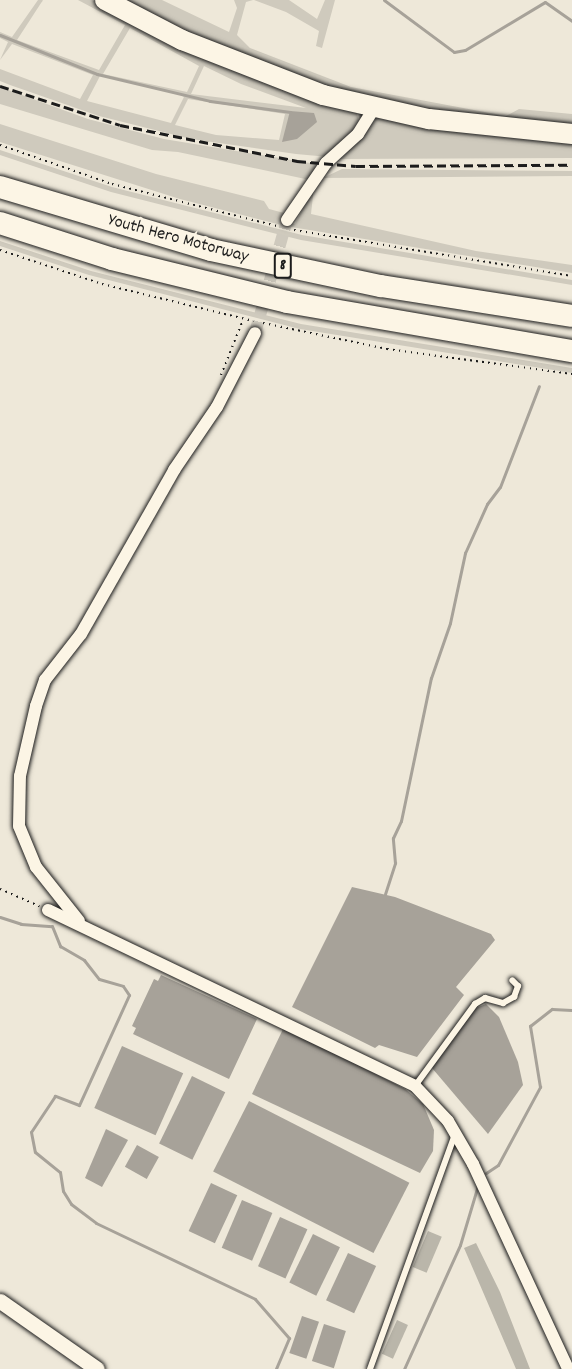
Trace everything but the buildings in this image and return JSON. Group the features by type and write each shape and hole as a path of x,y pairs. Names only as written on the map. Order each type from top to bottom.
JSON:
{"highway":[{"name":"Youth Hero Motorway","path":"0,186 122,226 232,255 381,286 572,316"},
{"name":"Youth Hero Motorway","path":"0,223 112,259 266,298 572,351"}],"main road":[{"path":"105,0 182,40 271,78 374,108 473,125 572,134"}],"street":[{"path":"287,220 326,163 358,134 374,108"},
{"path":"86,929 61,903 36,867 19,826 20,776 36,706 45,680 81,634 174,470 217,407 255,333"},
{"path":"48,910 415,1086 456,1134 568,1369"},
{"path":"0,1301 97,1369"}],"lane":[{"path":"415,1086 475,1004 485,998 503,1002 514,997 518,986 512,980"},
{"path":"370,1369 456,1134"}],"path":[{"path":"0,250 102,284 285,329 417,353 572,374"},
{"path":"0,889 48,910"}],"shaded area":[{"path":"38,0 43,0 17,40 99,70 125,25 78,0 92,0 132,21 356,111 360,124 329,157 191,139 99,116 0,81 0,69 80,99 93,75 12,44 0,60 8,42 0,38 0,32 12,37","holes":["130,28 199,66 187,92 103,74","204,66 241,84 306,108 191,94","100,76 177,93 184,97 171,123 87,101","188,99 285,114 279,140 216,135 175,125"]},
{"path":"118,0 162,0 229,32 237,8 234,0 253,0 246,2 237,35 250,48 351,87 506,116 519,109 572,114 572,127 515,125 356,96 267,69"},
{"path":"254,0 289,0 317,19 325,0 335,0 322,48 316,46 319,31 286,12"},
{"path":"0,87 88,119 164,139 322,165 310,180 178,152 152,150 0,104"},
{"path":"290,111 314,113 317,122 297,139 282,142"},
{"path":"379,116 572,141 572,158 337,159"},
{"path":"0,124 156,174 264,201 269,209 284,213 282,222 295,224 314,187 311,214 476,251 572,265 572,273 285,226 180,199 0,142"},
{"path":"0,150 112,187 302,235 572,280 572,285 301,240 111,192 0,155"},
{"path":"342,169 572,171 572,176 323,178"},
{"path":"0,241 91,271 301,324 572,368 572,373 300,329 89,275 0,246"},
{"path":"352,887 395,897 491,934 495,940 456,987 464,995 417,1057 379,1045 375,1048 292,1007"},
{"path":"161,975 257,1019 229,1079 133,1034 136,1028 132,1026 154,979 158,981"},
{"path":"486,1004 499,1017 518,1062 523,1085 488,1134 432,1068 476,1008"},
{"path":"284,1027 405,1089 423,1104 434,1130 433,1151 420,1173 252,1094"},
{"path":"122,1046 183,1073 156,1135 94,1108"},
{"path":"192,1076 225,1092 192,1160 159,1143"},
{"path":"249,1101 409,1183 374,1253 213,1171"},
{"path":"106,1129 128,1140 102,1187 85,1178"},
{"path":"137,1145 159,1157 147,1179 125,1167"},
{"path":"211,1183 237,1195 215,1243 189,1231"},
{"path":"242,1200 272,1213 252,1261 222,1248"},
{"path":"280,1217 307,1229 285,1279 258,1266"},
{"path":"313,1234 340,1247 316,1296 289,1283"},
{"path":"348,1253 376,1266 354,1313 326,1300"},
{"path":"302,1316 319,1322 306,1359 289,1353"},
{"path":"324,1324 346,1331 334,1368 312,1361"}],"waterway":[{"path":"384,0 454,52 465,50 545,2 572,21"},
{"path":"0,35 97,74 210,101 290,112"},
{"path":"385,894 395,863 393,838 401,821 431,678 450,623 465,553 487,504 500,487 539,386"},
{"path":"0,917 21,924 52,926 60,946 84,960 99,979 123,986 129,995 79,1105 55,1096 31,1132 35,1152 60,1172 63,1191 71,1204 96,1223 255,1299 289,1338 276,1369"},
{"path":"486,1173 498,1165 540,1087 530,1026 552,1009 572,1010"},
{"path":"404,1369 460,1245 478,1185"}],"tunnel":[{"path":"255,333 287,220"}],"railway":[{"path":"0,86 120,125 297,161 356,166 572,165"}]}
